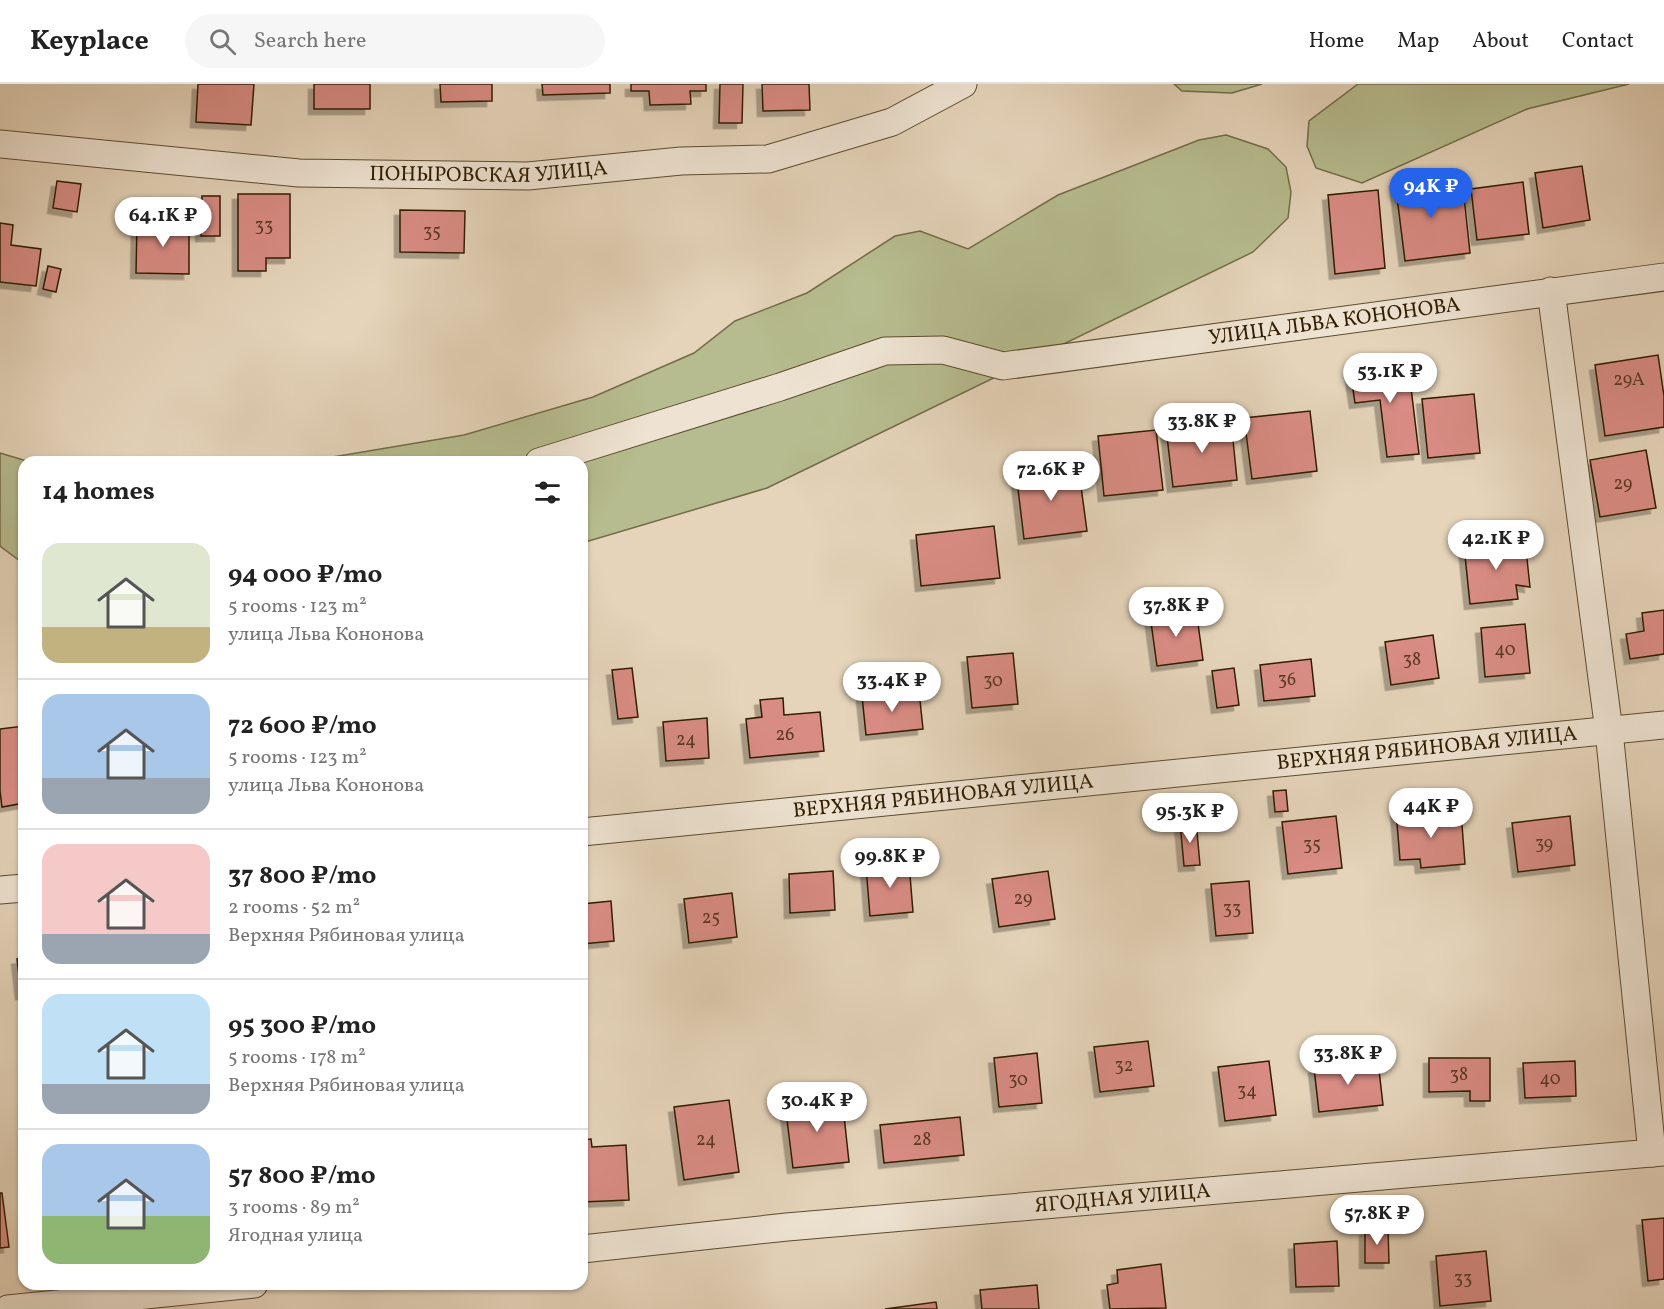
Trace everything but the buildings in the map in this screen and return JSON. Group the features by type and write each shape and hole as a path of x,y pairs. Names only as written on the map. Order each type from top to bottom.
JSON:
{"street":[{"name":"ПОНЫРОВСКАЯ УЛИЦА","path":"0,144 299,173 528,176 681,161 768,159 892,122 963,84"},
{"name":"УЛИЦА ЛЬВА КОНОНОВА","path":"558,456 780,387 885,351 943,350 1003,366 1664,277"},
{"path":"1551,291 1609,731 1658,1153"},
{"name":"ВЕРХНЯЯ РЯБИНОВАЯ УЛИЦА","path":"588,831 1664,725"},
{"path":"0,890 18,888"},
{"name":"ЯГОДНАЯ УЛИЦА","path":"588,1248 787,1227 1658,1153"},
{"path":"8,1309 195,1290"}],"green space":[{"path":"1174,84 1262,84 1232,93 1182,91"},
{"path":"1358,84 1629,84 1527,109 1362,183 1316,168 1307,146 1309,121"},
{"path":"1226,135 1268,149 1286,167 1291,192 1288,218 1253,252 767,488 588,541 588,456 339,456 464,435 593,397 694,353 735,321 807,293 895,236 920,231 968,249 1058,195 1199,140"},
{"path":"0,453 18,458 18,560 0,546"}]}
